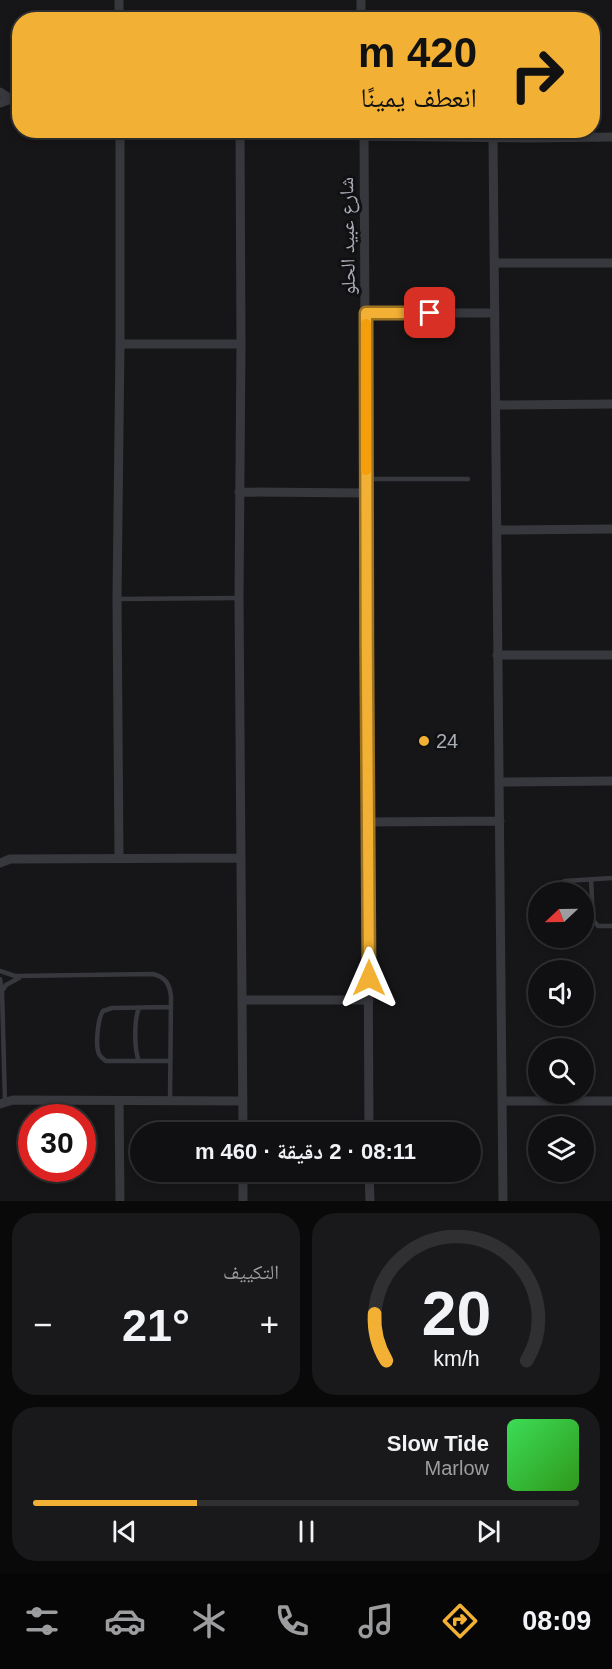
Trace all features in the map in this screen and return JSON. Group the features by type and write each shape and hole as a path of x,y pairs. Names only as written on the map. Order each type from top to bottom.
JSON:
{"street":[{"path":"119,858 117,599 120,138"},
{"path":"240,138 239,597 243,1122"},
{"name":"شارع عبيد الحلو","path":"364,138 369,1122"},
{"path":"493,138 503,1201"},
{"path":"495,263 612,263"},
{"path":"366,313 495,313"},
{"path":"120,344 241,344"},
{"path":"496,405 612,404"},
{"path":"239,492 365,493"},
{"path":"497,530 612,530"},
{"path":"497,655 612,655"},
{"path":"499,782 612,781"},
{"path":"368,822 500,821"},
{"path":"0,853 10,859"},
{"path":"0,863 10,859 241,858"},
{"path":"242,1000 369,1000"},
{"path":"119,1101 120,1201"},
{"path":"2,1103 243,1101"},
{"path":"503,1101 612,1101"},
{"path":"243,1182 243,1201"},
{"path":"369,1182 370,1201"}],"lane":[{"path":"366,479 468,479"},
{"path":"117,599 239,597"},
{"path":"563,882 612,878"},
{"path":"591,879 593,920 598,926 612,926"},
{"path":"0,971 15,976 153,974 165,979 170,991 171,1007 170,1101"},
{"path":"2,991 6,985 24,976"},
{"path":"0,979 2,991 2,1103"},
{"path":"170,1061 106,1061 98,1052 98,1046 99,1019 107,1008 171,1007"},
{"path":"139,1008 136,1016 136,1051 140,1061"}],"slow traffic":[{"path":"366,324 366,470"}],"place":[{"name":"24","path":"424,741"}],"route":[{"path":"369,978 365,493 366,313 430,313"}]}
